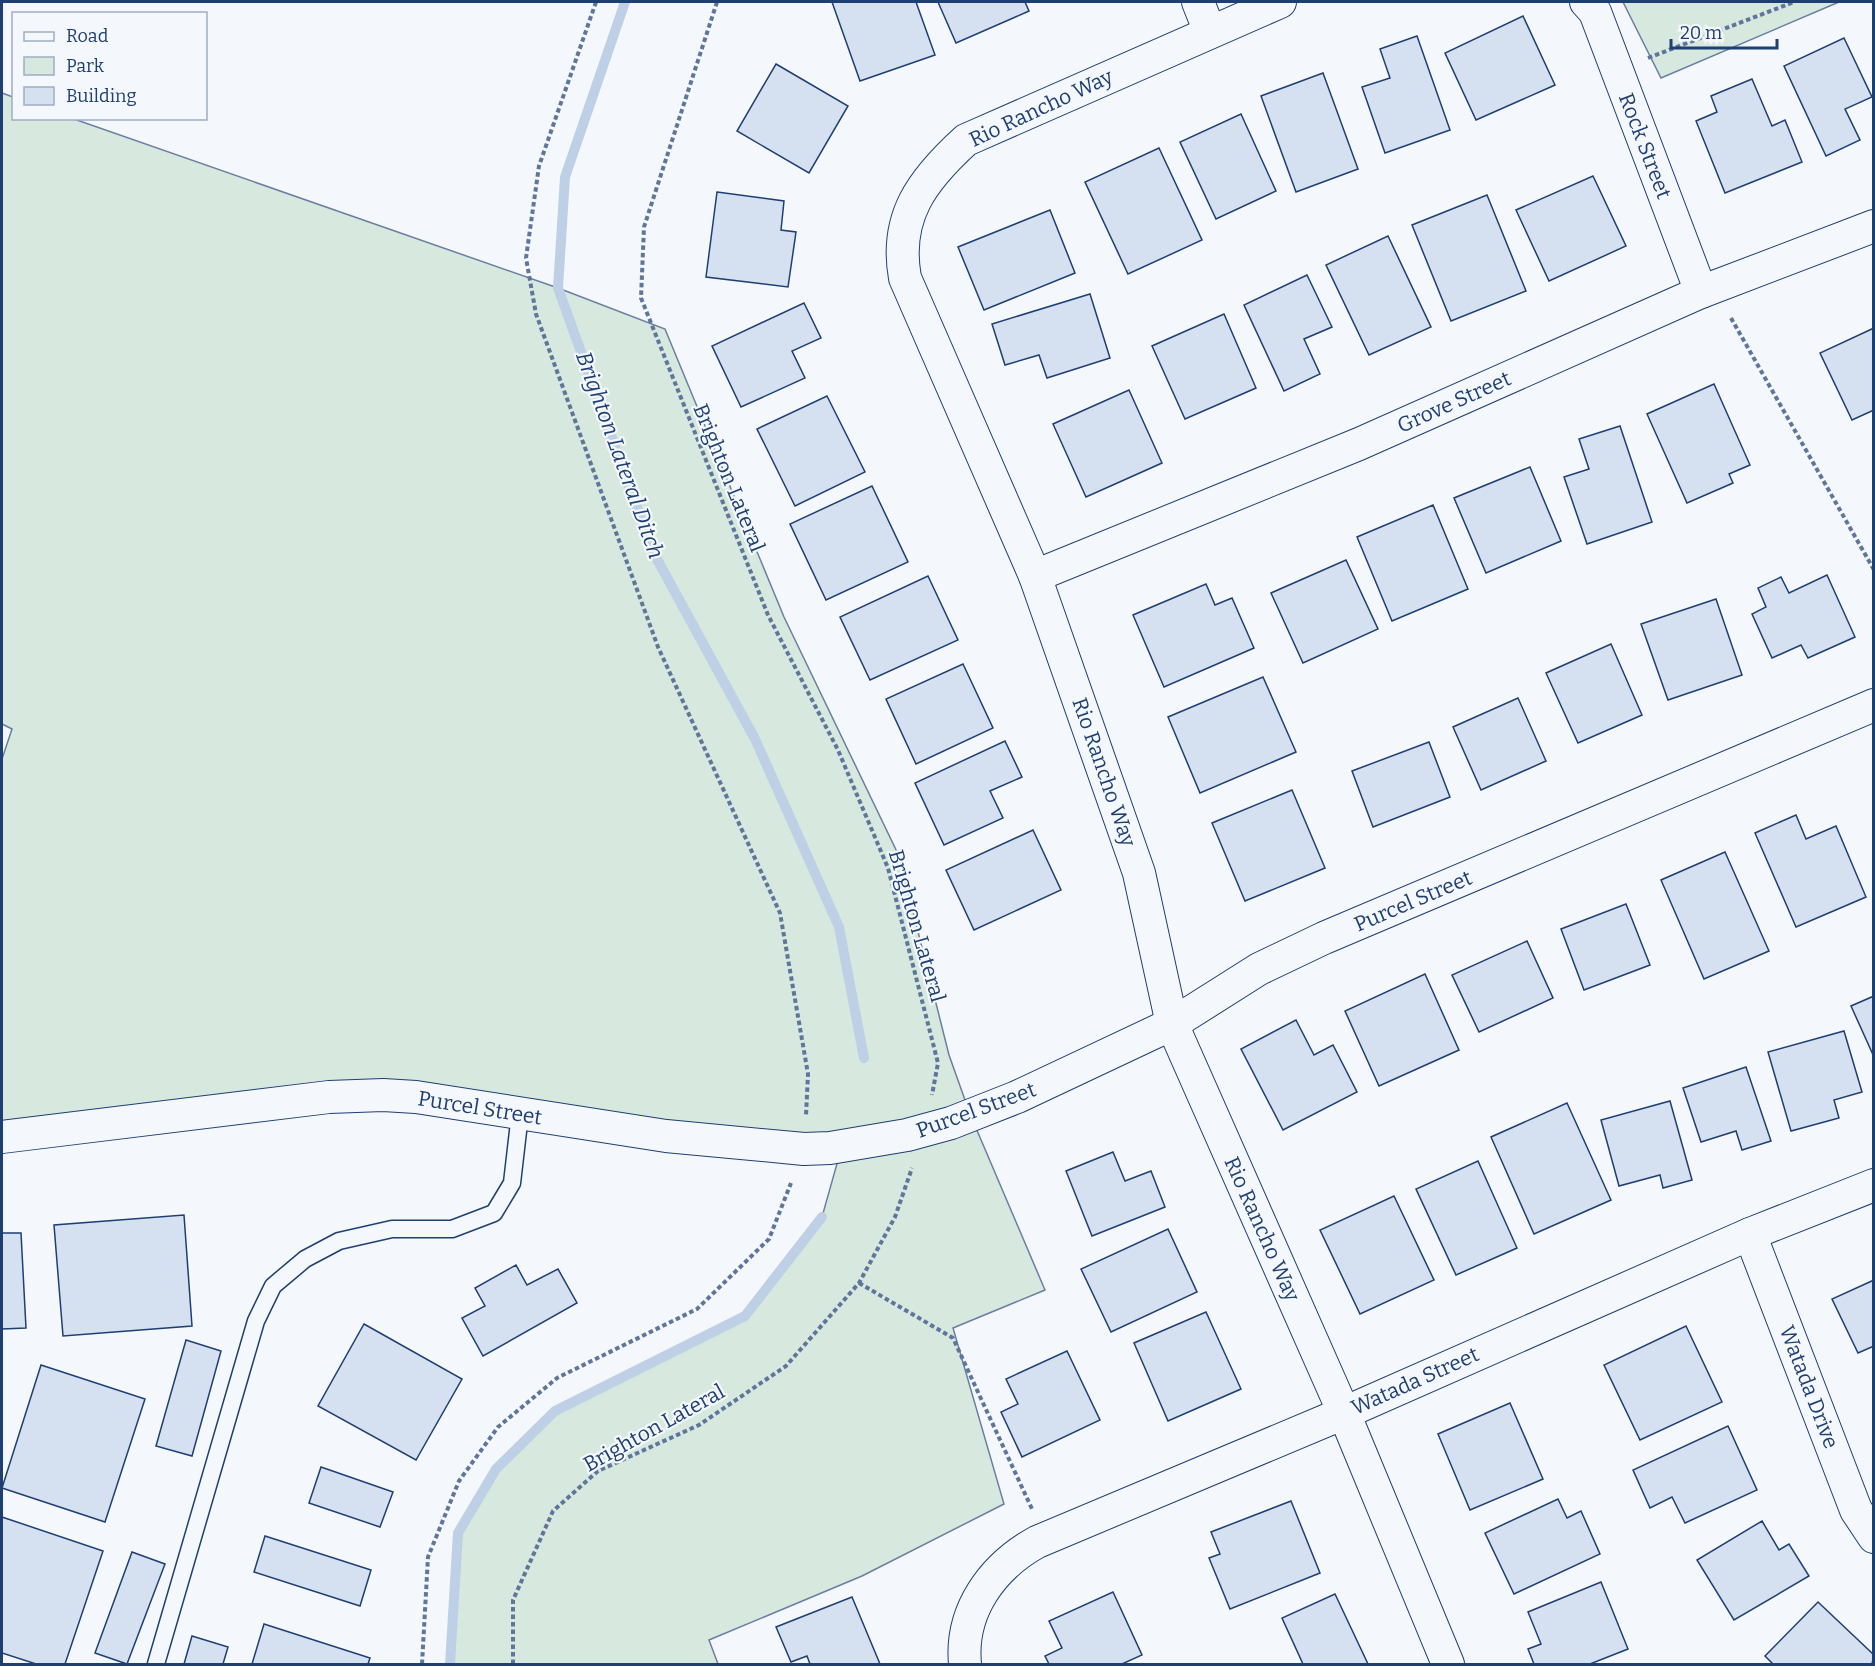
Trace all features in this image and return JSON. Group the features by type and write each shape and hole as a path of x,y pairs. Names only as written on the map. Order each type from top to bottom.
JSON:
{"street":[{"path":"1198,2 1210,32 1280,2"},
{"name":"Rock Street","path":"1586,2 1594,12 1701,292"},
{"name":"Rio Rancho Way","path":"1210,32 966,140 928,178 914,199 906,225 901,254 905,278 1035,576 1139,873 1172,1024 1344,1413 1448,1665"},
{"name":"Grove Street","path":"1035,576 1359,444 1701,292 1874,226"},
{"name":"Purcel Street","path":"2,1137 330,1097 383,1095 416,1097 666,1136 804,1149 842,1146 925,1130 1017,1097 1172,1024 1259,969 1324,938 1874,705"},
{"name":"Watada Street","path":"965,1665 963,1645 976,1602 990,1579 1014,1555 1045,1538 1344,1413 1750,1234 1874,1185"},
{"name":"Watada Drive","path":"1750,1234 1856,1510 1874,1537"}],"lane":[{"path":"156,1665 256,1321 273,1286 305,1259 339,1241 392,1229 452,1229 494,1213 512,1183 520,1114"}],"path":[{"path":"422,1665 428,1557 459,1481 498,1427 557,1378 698,1309 769,1239 804,1149 808,1074 780,913 658,647 536,314 526,258 539,166 596,2"},
{"name":"Brighton Lateral","path":"513,1665 513,1600 554,1511 598,1471 699,1425 786,1366 859,1283 895,1217 925,1130 938,1063 888,868 838,750 768,615 641,298 644,227 717,2"},
{"path":"1617,70 1794,2"},
{"path":"1701,292 1735,321 1874,570"},
{"path":"859,1283 953,1338 1045,1538"}],"green space":[{"path":"1623,2 1839,2 1661,78"},
{"path":"2,93 12,97 12,120 77,120 558,288 665,329 784,617 899,856 949,1055 970,1114 1045,1290 953,1328 1004,1504 862,1576 709,1640 718,1664 450,1664 458,1533 496,1469 555,1411 745,1316 822,1217 842,1146 416,1097 2,1137 2,759 12,729 2,724"}],"building":[{"path":"832,2 916,2 935,55 860,81"},
{"path":"938,2 1025,2 1029,11 956,43"},
{"path":"1523,16 1555,85 1476,120 1445,53"},
{"path":"1417,36 1450,130 1385,153 1362,87 1390,78 1380,49"},
{"path":"1844,38 1872,97 1845,109 1860,140 1826,156 1784,66"},
{"path":"776,64 848,106 809,173 737,131"},
{"path":"1323,73 1358,169 1296,192 1261,96"},
{"path":"1752,79 1772,126 1785,120 1802,162 1725,193 1696,121 1717,112 1711,96"},
{"path":"1241,114 1276,191 1216,219 1180,142"},
{"path":"1159,148 1202,240 1128,274 1085,182"},
{"path":"1593,176 1626,246 1549,281 1516,210"},
{"path":"717,192 784,201 781,230 796,232 788,287 706,277"},
{"path":"1487,195 1526,291 1451,321 1412,225"},
{"path":"1050,210 1075,273 984,310 958,247"},
{"path":"1388,236 1431,327 1369,355 1326,265"},
{"path":"1307,275 1332,327 1304,339 1320,374 1284,391 1244,305"},
{"path":"1090,294 1110,358 1047,378 1039,355 1005,365 992,324"},
{"path":"804,303 821,338 792,351 805,378 741,407 712,346"},
{"path":"1224,314 1256,388 1185,419 1152,346"},
{"path":"1874,328 1874,410 1852,420 1820,353"},
{"path":"1714,384 1750,465 1729,474 1733,483 1687,503 1647,414"},
{"path":"1129,390 1162,463 1086,497 1053,424"},
{"path":"827,396 865,472 795,506 757,429"},
{"path":"1620,426 1652,522 1587,544 1564,477 1589,469 1579,439"},
{"path":"1530,467 1561,541 1486,573 1454,498"},
{"path":"872,486 908,562 826,600 790,524"},
{"path":"1433,505 1468,589 1392,621 1357,537"},
{"path":"1346,560 1378,629 1303,663 1271,593"},
{"path":"1827,575 1855,637 1808,658 1801,645 1772,658 1752,614 1766,607 1758,588 1781,577 1789,593"},
{"path":"928,576 958,640 870,680 840,617"},
{"path":"1206,584 1215,605 1232,598 1254,648 1164,687 1133,615"},
{"path":"1716,599 1742,675 1668,700 1641,624"},
{"path":"1611,644 1642,715 1578,743 1546,673"},
{"path":"963,664 993,728 916,764 886,699"},
{"path":"1263,677 1296,752 1200,793 1168,717"},
{"path":"1518,698 1546,761 1481,790 1453,727"},
{"path":"1005,741 1022,777 990,791 1003,818 944,845 915,783"},
{"path":"1429,742 1450,797 1373,827 1352,771"},
{"path":"1292,790 1325,868 1245,901 1212,823"},
{"path":"1796,815 1806,839 1836,826 1866,897 1796,927 1755,833"},
{"path":"1033,830 1061,890 974,930 946,870"},
{"path":"1725,852 1769,951 1704,979 1661,880"},
{"path":"1626,904 1650,965 1584,990 1561,929"},
{"path":"1527,941 1553,998 1479,1032 1452,975"},
{"path":"1425,974 1459,1050 1379,1086 1345,1011"},
{"path":"1874,996 1874,1057 1851,1006"},
{"path":"1296,1020 1314,1055 1333,1045 1357,1092 1283,1130 1241,1049"},
{"path":"1844,1031 1862,1092 1834,1100 1839,1118 1791,1131 1768,1052"},
{"path":"1746,1067 1771,1141 1742,1150 1736,1131 1701,1142 1683,1088"},
{"path":"1670,1101 1692,1180 1663,1188 1660,1175 1619,1186 1601,1120"},
{"path":"1567,1103 1611,1200 1534,1234 1491,1137"},
{"path":"1113,1152 1125,1181 1151,1171 1165,1207 1092,1236 1066,1171"},
{"path":"1478,1161 1517,1248 1456,1275 1416,1189"},
{"path":"1394,1196 1434,1280 1360,1314 1320,1230"},
{"path":"184,1215 192,1326 63,1336 54,1225"},
{"path":"1168,1229 1197,1292 1111,1332 1081,1269"},
{"path":"2,1233 21,1233 26,1328 2,1329"},
{"path":"516,1265 527,1285 558,1269 577,1303 483,1356 462,1318 485,1306 475,1288"},
{"path":"1874,1280 1874,1346 1858,1353 1832,1299"},
{"path":"1206,1312 1241,1389 1168,1421 1134,1343"},
{"path":"364,1324 462,1379 416,1460 318,1406"},
{"path":"1686,1326 1722,1402 1640,1440 1604,1365"},
{"path":"186,1340 221,1351 192,1456 156,1446"},
{"path":"1067,1351 1100,1420 1022,1457 1001,1412 1018,1404 1006,1379"},
{"path":"41,1365 145,1399 105,1522 2,1488"},
{"path":"1510,1403 1543,1479 1470,1510 1438,1434"},
{"path":"1728,1426 1757,1490 1685,1523 1672,1497 1650,1508 1633,1470"},
{"path":"321,1467 393,1492 380,1527 309,1503"},
{"path":"1558,1499 1567,1518 1581,1511 1600,1554 1514,1594 1485,1533"},
{"path":"1291,1501 1320,1573 1230,1609 1209,1558 1220,1554 1211,1532"},
{"path":"2,1517 103,1551 65,1664 36,1664 2,1653"},
{"path":"1762,1521 1779,1550 1789,1544 1809,1576 1734,1620 1697,1560"},
{"path":"265,1536 371,1570 360,1606 254,1572"},
{"path":"132,1552 165,1564 127,1664 95,1653"},
{"path":"1601,1582 1628,1649 1590,1664 1534,1664 1528,1649 1541,1644 1528,1612"},
{"path":"1113,1592 1142,1655 1122,1664 1049,1664 1045,1656 1062,1648 1049,1621"},
{"path":"1335,1594 1368,1664 1303,1664 1282,1618"},
{"path":"852,1597 880,1664 810,1664 807,1656 791,1662 776,1627"},
{"path":"1818,1602 1874,1655 1872,1664 1773,1664 1765,1656"},
{"path":"264,1624 370,1658 368,1664 252,1664"},
{"path":"192,1636 228,1647 223,1664 184,1664"}],"waterway":[{"name":"Brighton Lateral Ditch","path":"625,2 565,177 558,288 652,550 755,739 839,927 864,1058"},
{"name":"Brighton Lateral Ditch","path":"450,1664 458,1533 496,1469 555,1411 745,1316 822,1217"}]}
